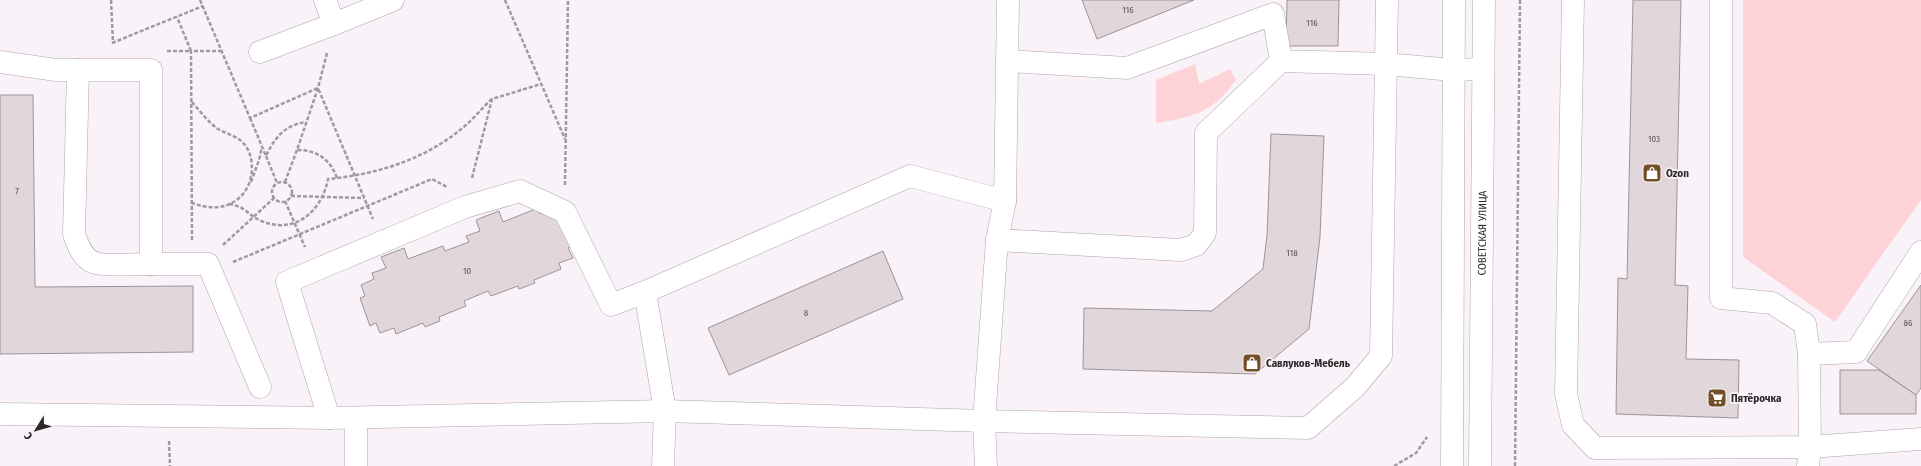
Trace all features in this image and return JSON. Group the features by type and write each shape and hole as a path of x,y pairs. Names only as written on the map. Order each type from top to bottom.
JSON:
{"main road":[{"path":"325,0 334,24"},
{"path":"260,52 393,0"},
{"path":"986,466 984,421 997,240 1005,201 1008,0"},
{"path":"0,414 356,418 665,410 984,421 1308,428 1355,387 1381,356 1387,0"},
{"path":"1452,466 1454,0"},
{"name":"СОВЕТСКАЯ УЛИЦА","path":"1480,466 1482,68 1484,0"},
{"path":"1573,0 1566,394 1573,426 1595,448 1809,456 1921,439"},
{"path":"1721,0 1721,298 1772,303 1805,324 1809,354 1809,456"},
{"path":"1007,61 1128,68 1273,14 1281,61"},
{"path":"997,240 1181,250 1196,245 1205,233 1206,133 1281,61 1386,64 1453,70 1482,68"},
{"path":"0,62 56,70 150,70 151,264"},
{"path":"78,70 74,234 78,247 86,258 96,264 151,264 211,259 260,387"},
{"path":"329,418 287,282 382,242 466,202 520,191 565,212 611,305 645,292 910,176 1005,201"},
{"path":"1809,354 1856,352 1921,252"},
{"path":"645,292 665,410 663,466"},
{"path":"356,418 356,466"}],"path":[{"path":"111,0 113,70"},
{"path":"200,0 277,183"},
{"path":"506,0 566,141"},
{"path":"565,212 568,0"},
{"path":"1515,466 1520,0"},
{"path":"112,43 203,6"},
{"path":"284,182 297,150 318,88 334,24"},
{"path":"222,51 191,51 192,246 208,250 211,259 225,266 432,179 466,202 492,99"},
{"path":"229,204 238,205 253,218 274,225 295,222 306,217 315,210 323,197 328,179 355,176 402,164 435,148 466,125 492,99 541,84"},
{"path":"250,118 318,88"},
{"path":"318,88 382,242"},
{"path":"192,102 218,129 241,140 248,151 252,163 251,175 247,187"},
{"path":"266,156 278,134 291,126 306,122"},
{"path":"192,203 204,207 217,208 229,204 240,197 254,175 262,147"},
{"path":"297,150 307,150 318,154 333,168 337,178"},
{"path":"291,196 289,185 284,182 277,183 272,191 274,198 277,201 286,201 291,196 364,198"},
{"path":"211,259 274,198"},
{"path":"286,201 315,270"},
{"path":"1394,466 1416,453 1427,436"}],"shaded area":[{"path":"1743,0 1921,0 1921,200 1835,322 1743,257"},
{"path":"1195,64 1199,84 1230,69 1236,80 1219,100 1201,112 1156,123 1156,80"}],"building":[{"path":"1082,0 1194,0 1097,39"},
{"path":"1287,0 1339,0 1338,46 1286,46"},
{"path":"1633,0 1681,0 1675,285 1688,286 1686,359 1739,360 1738,418 1616,414 1618,278 1627,279"},
{"path":"0,95 33,95 35,287 193,286 193,352 0,354"},
{"path":"1271,134 1324,136 1320,237 1309,329 1255,374 1083,369 1084,308 1212,311 1263,269 1267,235"},
{"path":"538,208 540,214 553,208 574,245 568,248 573,258 559,263 561,269 534,280 535,283 519,289 518,286 491,296 488,291 464,301 466,306 439,317 440,321 425,327 423,323 396,334 394,328 380,333 376,323 370,326 360,298 365,296 361,285 374,279 372,273 386,268 381,257 404,248 408,259 443,246 445,251 469,242 466,236 480,231 476,220 499,211 503,222"},
{"path":"883,251 903,299 729,375 708,328"},
{"path":"1921,285 1921,388 1916,395 1867,361"},
{"path":"1840,370 1879,370 1916,395 1916,414 1840,414"}],"place":[{"name":"Ozon","path":"1652,173"},
{"name":"Савлуков-Мебель","path":"1252,363"},
{"name":"Пятёрочка","path":"1717,398"}]}
